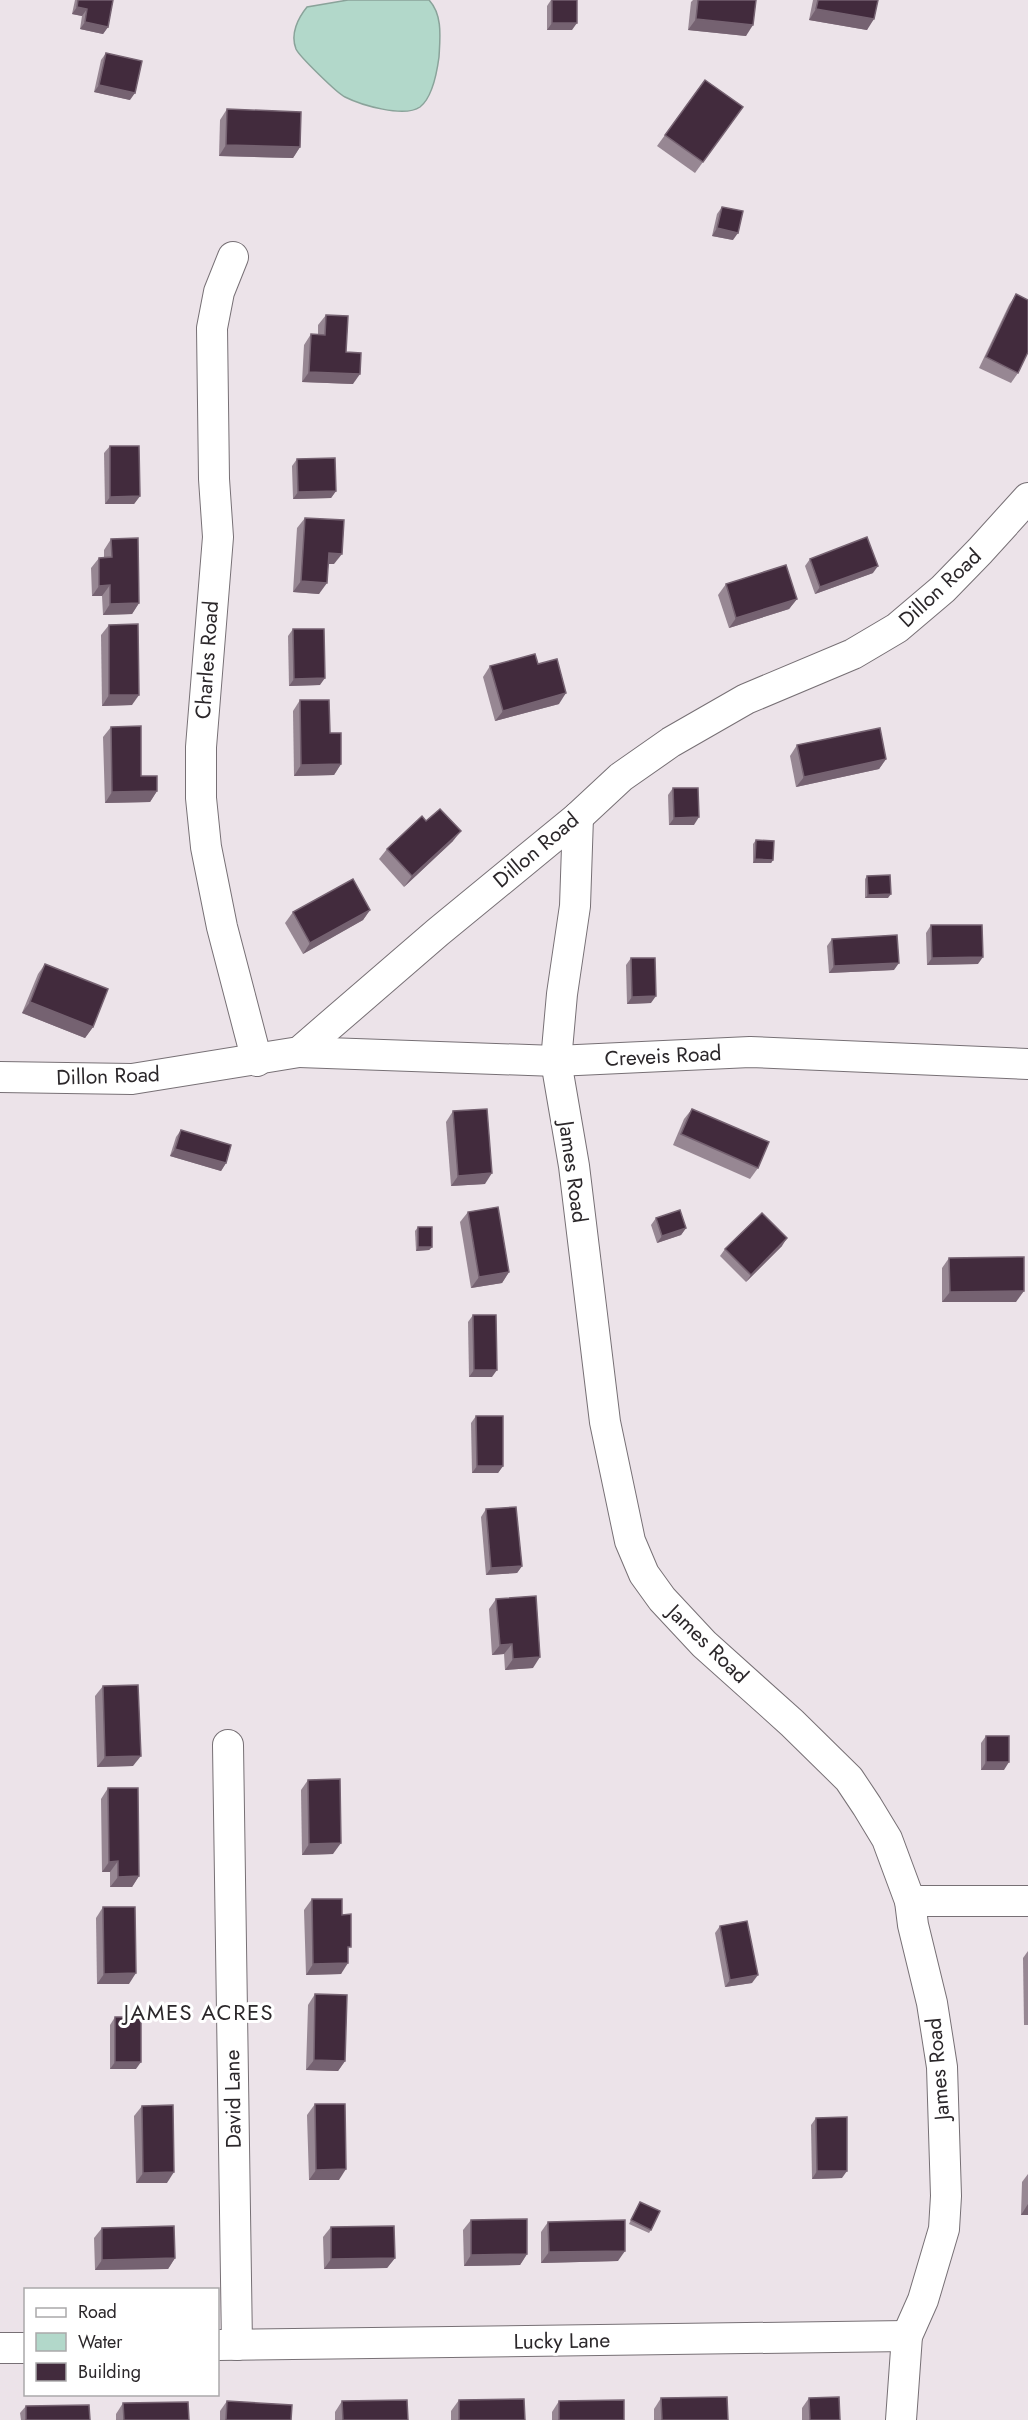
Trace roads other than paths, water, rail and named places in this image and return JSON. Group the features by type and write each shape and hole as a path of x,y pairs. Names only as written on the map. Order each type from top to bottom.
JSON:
{"street":[{"name":"Charles Road","path":"233,257 219,292 212,328 214,479 218,537 201,747 201,798 206,847 222,927 257,1061"},
{"name":"Dillon Road","path":"0,1077 132,1079 257,1061 299,1052 438,932 578,817 621,777 671,742 746,699 853,654 897,628 965,566 1028,498"},
{"name":"James Road","path":"578,817 575,906 562,994 556,1061 574,1166 604,1422 630,1541 644,1574 662,1599 704,1644 792,1723 849,1779 887,1839 910,1901 913,1925 932,2003 942,2067 944,2229 923,2300 907,2336 901,2420"},
{"name":"Creveis Road","path":"299,1052 556,1061 750,1052 1028,1064"},
{"name":"David Lane","path":"227,2345 228,1745"},
{"path":"910,1901 1028,1901"},
{"name":"Lucky Lane","path":"227,2345 907,2336"},
{"path":"0,2348 24,2348"}],"water":[{"path":"348,0 429,0 439,20 439,57 431,91 420,107 413,110 393,111 372,107 345,97 296,49 294,38 296,26 307,7"}],"district":[{"name":"JAMES ACRES","path":"199,2012"}]}
